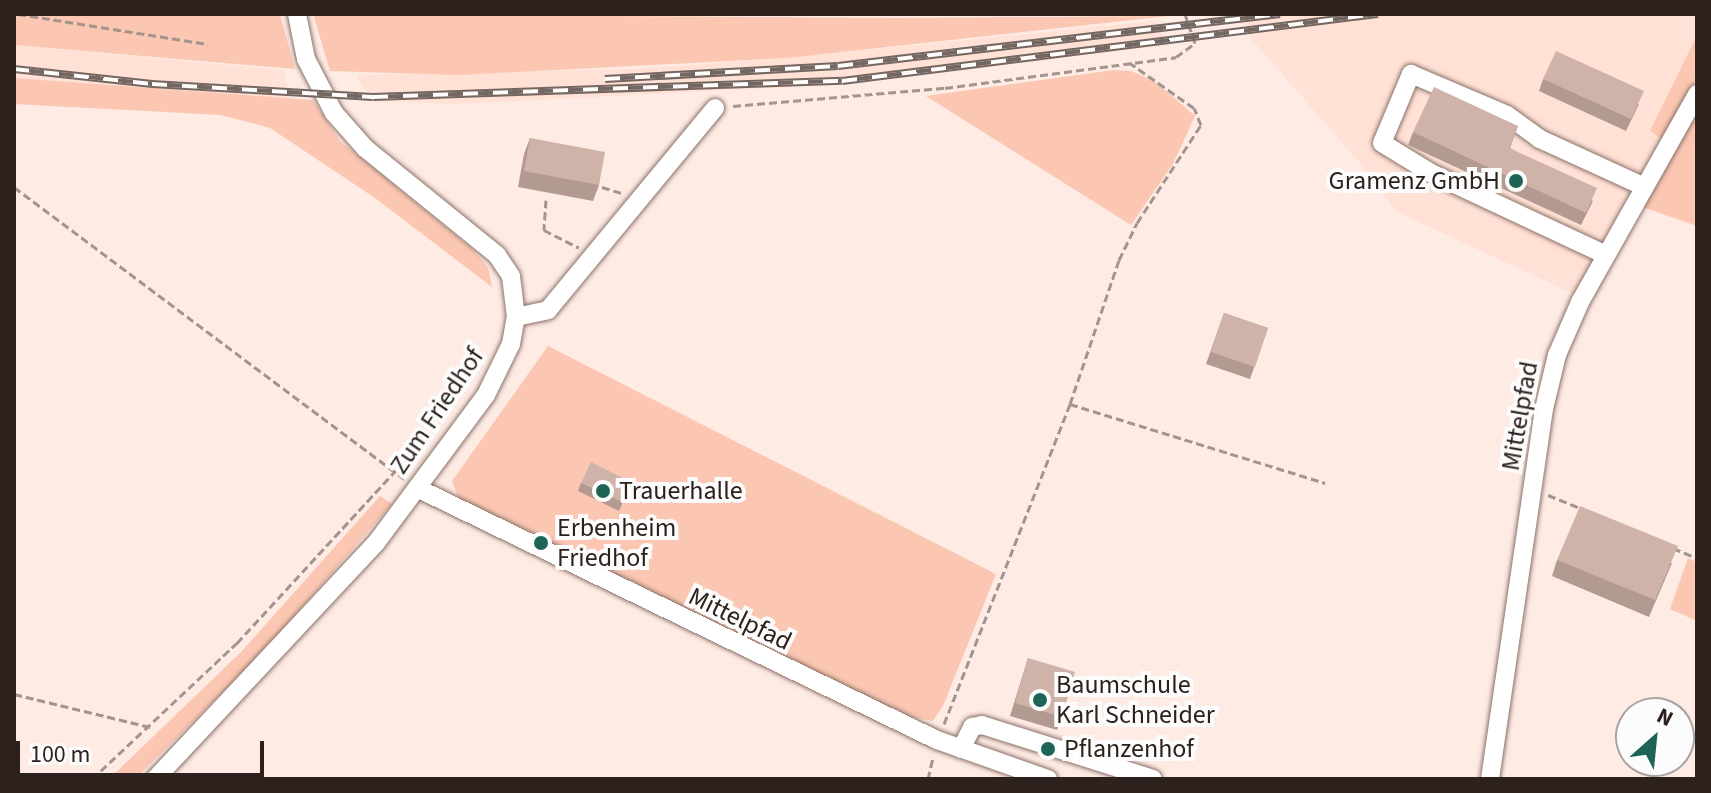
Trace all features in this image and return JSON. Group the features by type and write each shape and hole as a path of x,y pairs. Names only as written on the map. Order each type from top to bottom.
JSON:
{"street":[{"name":"Zum Friedhof","path":"155,779 314,614 417,488 486,395 500,371 516,317 511,276 497,255 365,148 334,113 306,59 297,14"},
{"path":"1606,255 1431,173 1382,143 1411,74 1507,115 1540,139 1645,187"},
{"name":"Mittelpfad","path":"1490,779 1557,355 1606,255 1697,94"},
{"path":"516,317 548,310 715,108"},
{"name":"Mittelpfad","path":"417,488 937,740 1048,779"},
{"path":"961,749 972,727 982,725 1153,779"}],"path":[{"path":"18,14 208,44"},
{"path":"715,108 945,88 1176,57 1195,43 1185,14"},
{"path":"928,779 937,740 1070,404 1119,260 1137,223 1201,125 1194,108 1130,63"},
{"path":"14,187 395,471 237,643 92,779"},
{"path":"602,187 637,199"},
{"path":"546,200 544,230 592,256"},
{"path":"1070,404 1325,483"},
{"path":"1534,489 1588,512"},
{"path":"1670,547 1697,558"},
{"path":"14,694 150,727"}],"shaded area":[{"path":"14,14 280,14 295,69 14,45"},
{"path":"313,14 898,18 1168,16 788,58 458,75 330,71"},
{"path":"1245,14 1697,14 1697,35 1650,131 1663,140 1574,294 1395,211 1373,178 1248,35"},
{"path":"1155,21 1168,45 789,87 459,104 372,101 356,75 633,69 788,58"},
{"path":"1697,35 1697,77 1663,140 1650,131"},
{"path":"14,45 283,70 291,100 14,78"},
{"path":"1114,70 1131,71 1156,82 1195,116 1173,164 1131,225 926,96"},
{"path":"14,78 313,100 340,141 472,249 488,267 492,287 375,198 270,128 221,115 14,104"},
{"path":"1693,120 1697,123 1697,226 1643,207"},
{"path":"548,346 996,574 943,706 933,721 905,716 460,502 452,481"},
{"path":"380,496 392,504 260,655 135,779 109,779 241,652"},
{"path":"1688,558 1697,562 1697,621 1670,609"}],"building":[{"path":"1556,51 1644,91 1631,119 1543,79"},
{"name":"Gramenz GmbH","path":"1434,87 1518,126 1509,148 1597,188 1586,213 1413,132"},
{"path":"530,138 605,152 599,185 524,171"},
{"path":"1224,313 1268,328 1255,367 1211,352"},
{"path":"591,462 631,482 622,502 581,483"},
{"path":"1580,506 1678,546 1655,600 1557,560"},
{"name":"Baumschule Karl Schneider","path":"1028,658 1075,672 1062,717 1015,703"}],"railway":[{"path":"605,79 838,66 1280,14"},
{"path":"14,69 152,84 373,97 842,81 1378,14"}],"place":[{"name":"Gramenz GmbH","path":"1516,181"},
{"name":"Trauerhalle","path":"603,491"},
{"name":"Erbenheim Friedhof","path":"541,543"},
{"name":"Baumschule Karl Schneider","path":"1040,700"},
{"name":"Pflanzenhof","path":"1048,749"}]}
